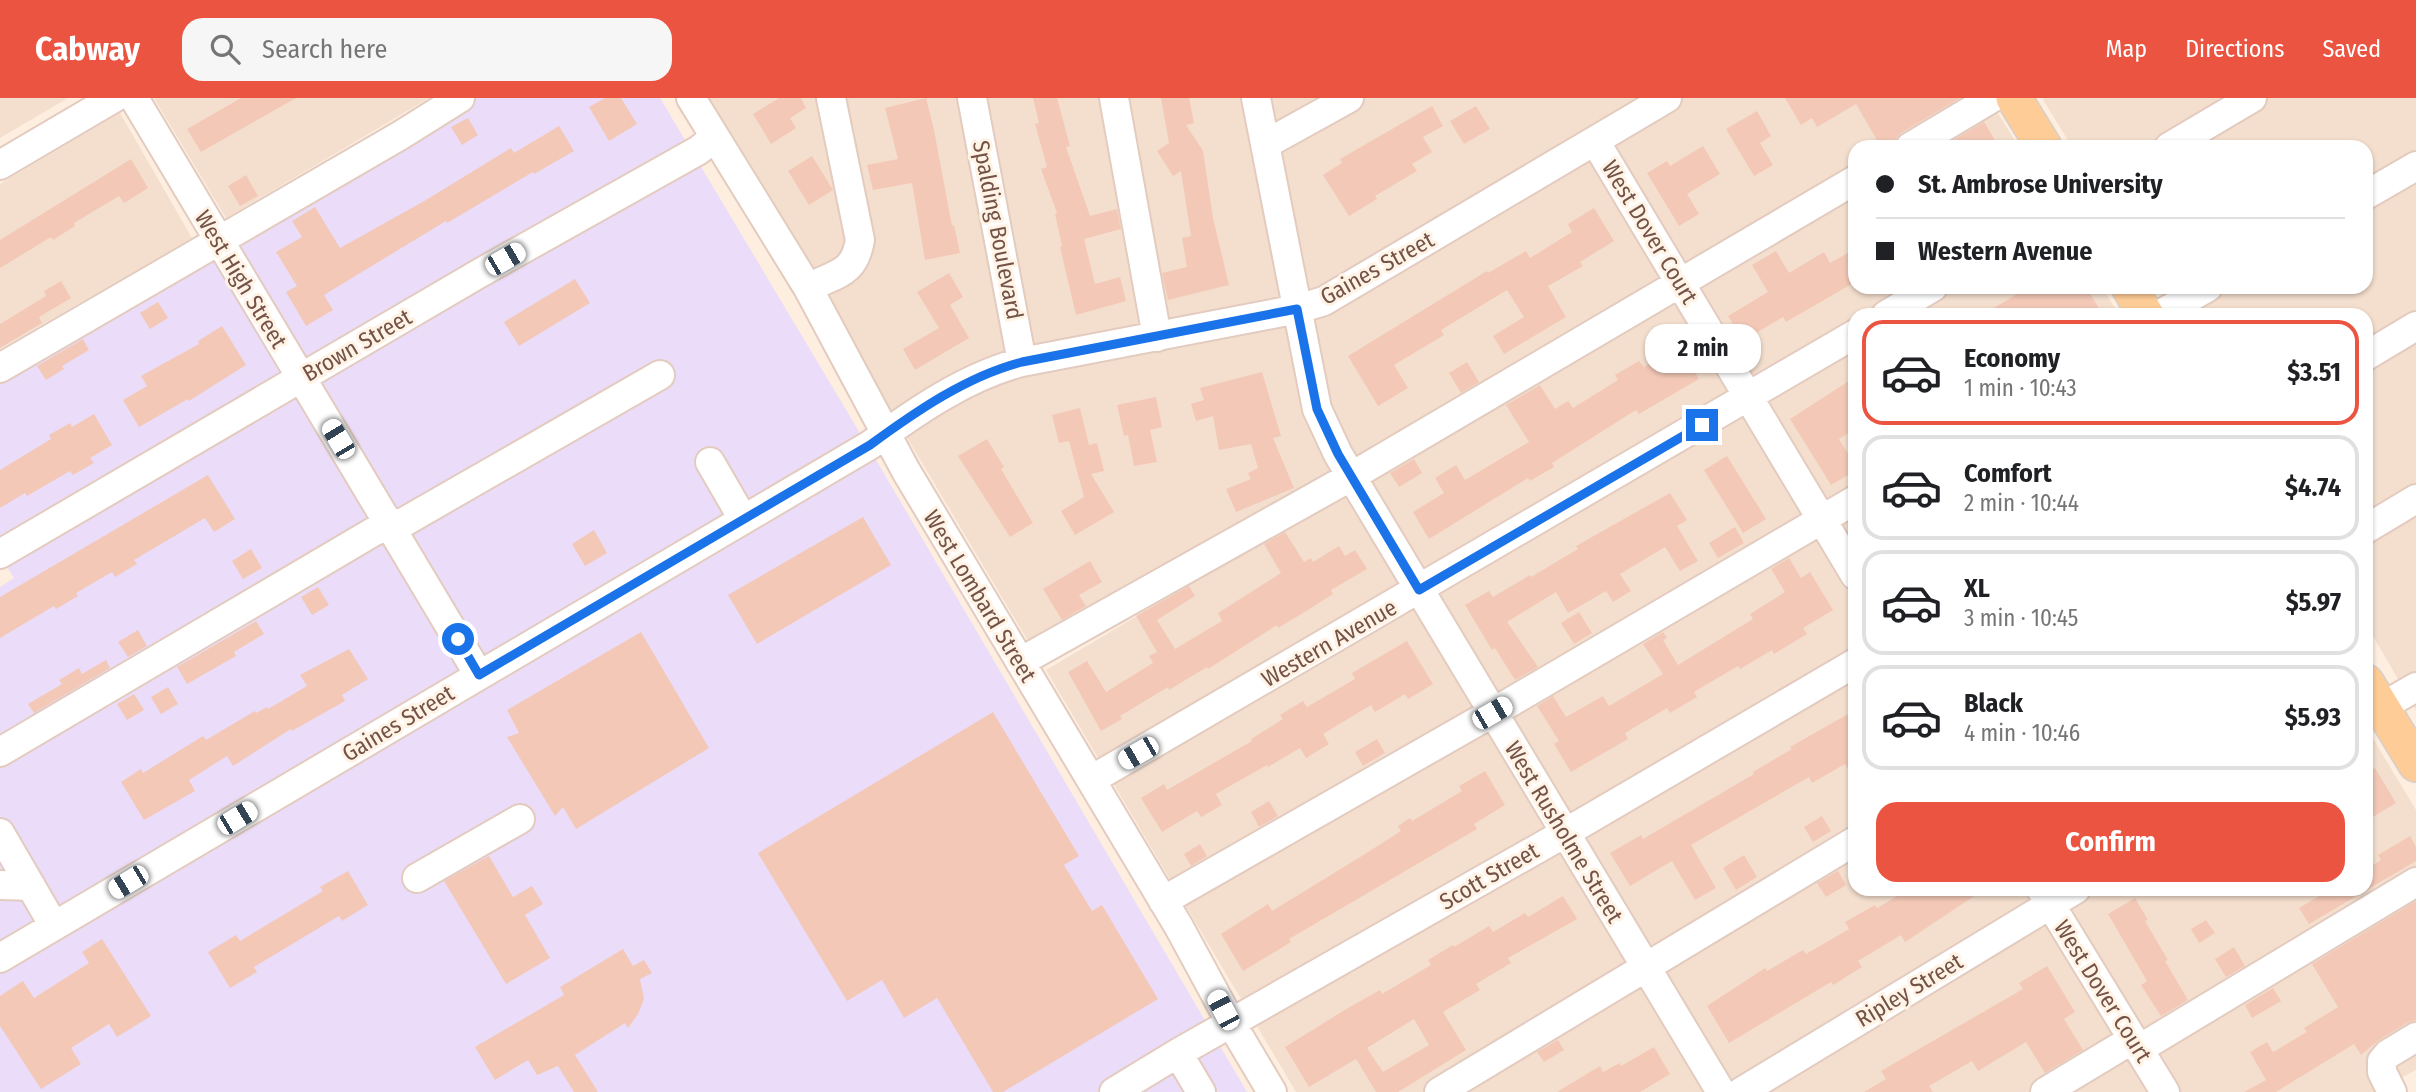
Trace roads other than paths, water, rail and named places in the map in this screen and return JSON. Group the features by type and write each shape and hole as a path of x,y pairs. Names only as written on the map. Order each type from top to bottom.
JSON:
{"main road":[{"path":"2014,98 2040,140"},
{"path":"2373,705 2416,764"}],"street":[{"path":"0,165 114,98"},
{"name":"West High Street","path":"134,98 479,675"},
{"path":"0,368 460,98"},
{"name":"West Lombard Street","path":"691,98 808,288 885,434 1163,901 1272,1092"},
{"path":"808,288 850,267 858,253 860,240 831,98"},
{"name":"Spalding Boulevard","path":"972,98 1022,362"},
{"path":"1114,98 1157,337"},
{"name":"West Rusholme Street","path":"1256,98 1317,409 1352,476 1419,590 1721,1092"},
{"path":"1265,144 1349,98"},
{"name":"Gaines Street","path":"0,958 870,445 911,416 987,373 1022,362 1297,309 1324,301 1667,98"},
{"path":"1922,140 1992,98"},
{"path":"2181,140 2252,98"},
{"name":"Brown Street","path":"0,554 480,273 699,150 714,136"},
{"name":"West Dover Court","path":"1595,141 1848,563"},
{"path":"2373,191 2416,166"},
{"path":"1020,663 1352,476 1848,184"},
{"path":"1898,308 1921,294"},
{"path":"2171,308 2195,294"},
{"path":"2373,352 2416,326"},
{"name":"Western Avenue","path":"1091,780 1848,338"},
{"path":"0,752 389,524 404,522 660,375"},
{"path":"710,462 743,519"},
{"path":"2373,524 2416,499"},
{"path":"1163,901 1492,713 1848,504"},
{"name":"Scott Street","path":"1114,1092 1848,667"},
{"path":"2373,701 2416,687"},
{"path":"417,878 520,820"},
{"path":"0,833 54,926"},
{"path":"1439,1092 1848,845"},
{"path":"2045,1092 2136,1044 2416,882"},
{"path":"0,885 31,886"},
{"name":"West Dover Court","path":"2045,897 2165,1092"},
{"name":"Ripley Street","path":"1741,1092 2045,897"},
{"path":"2392,1092 2382,1072 2382,1061 2388,1054 2416,1037"},
{"path":"1178,1053 1201,1092"}]}
